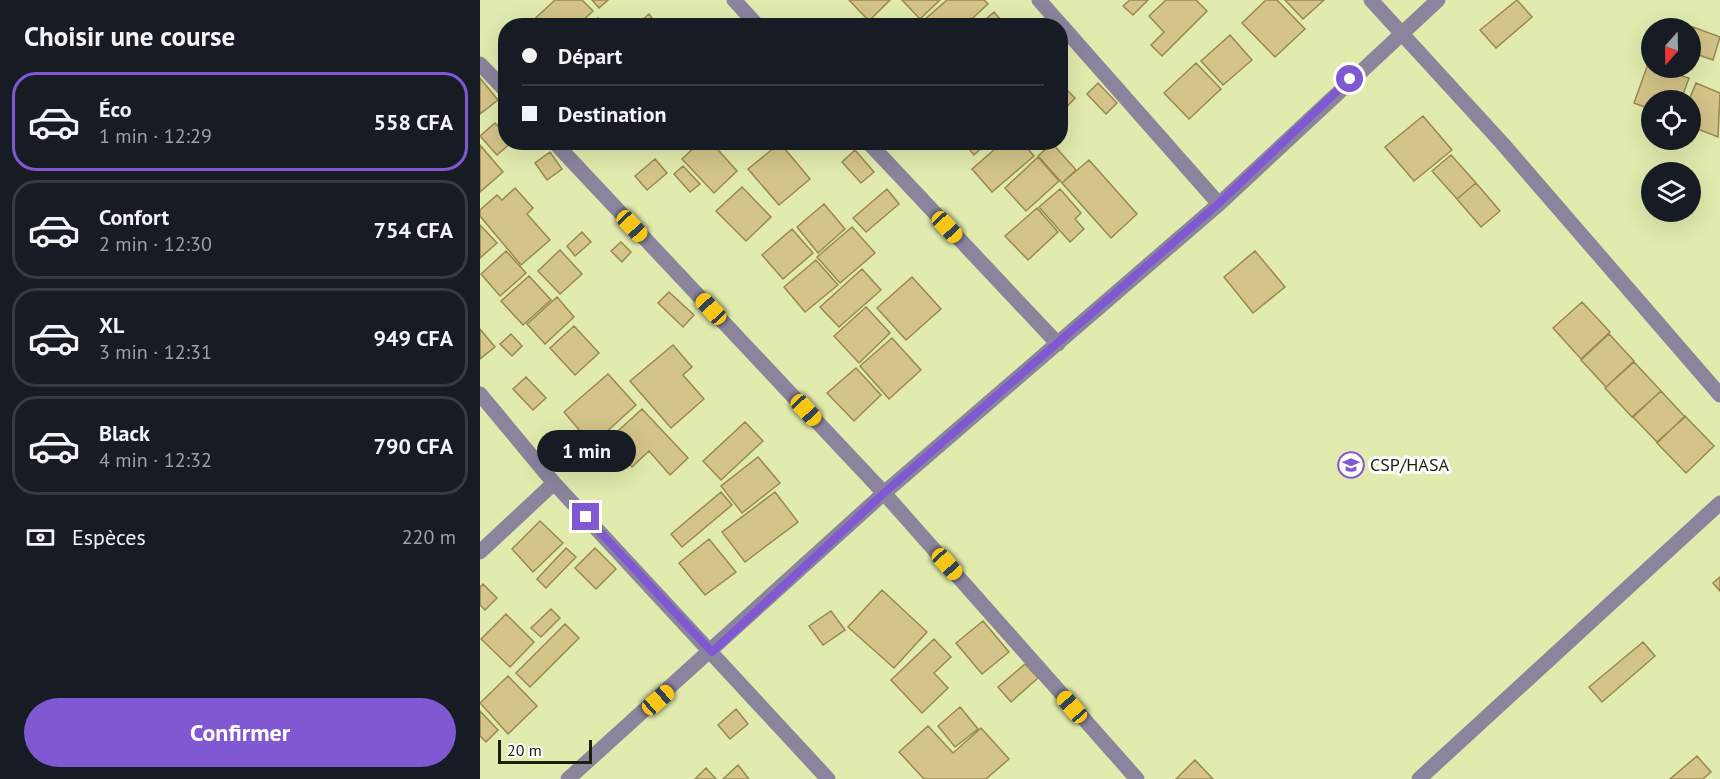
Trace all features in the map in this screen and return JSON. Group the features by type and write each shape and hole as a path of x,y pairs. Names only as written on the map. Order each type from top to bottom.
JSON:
{"street":[{"path":"734,0 751,18"},
{"path":"1039,0 1055,18"},
{"path":"1371,0 1502,143 1720,395"},
{"path":"568,779 712,652 884,493 1218,204 1438,0"},
{"path":"1068,33 1218,204"},
{"path":"480,64 498,83"},
{"path":"562,150 884,493 1137,779"},
{"path":"876,150 1058,344"},
{"path":"480,394 554,483 828,779"},
{"path":"480,552 554,483"},
{"path":"1419,779 1720,502"}],"building":[{"path":"555,0 582,0 593,11 586,18 536,18"},
{"path":"592,0 608,0 599,8"},
{"path":"849,0 890,0 872,18 866,18"},
{"path":"902,0 940,0 921,18"},
{"path":"947,0 984,0 988,4 973,18 926,18"},
{"path":"1130,0 1148,0 1133,15 1123,6"},
{"path":"1166,0 1196,0 1207,11 1162,56 1151,45 1164,32 1149,16"},
{"path":"1266,0 1277,0 1305,29 1275,57 1242,23"},
{"path":"1285,0 1324,0 1303,19"},
{"path":"1517,0 1532,17 1496,48 1480,30"},
{"path":"994,12 999,18 987,18"},
{"path":"1701,30 1720,37 1713,60 1701,56"},
{"path":"1230,35 1252,60 1223,85 1201,61"},
{"path":"1196,63 1221,89 1189,119 1164,93"},
{"path":"480,78 498,100 480,114"},
{"path":"1643,78 1689,78 1685,90 1641,90 1641,106 1634,103"},
{"path":"1098,83 1117,103 1106,114 1087,94"},
{"path":"1696,83 1720,93 1718,137 1701,130 1701,90 1693,90"},
{"path":"1068,91 1075,98 1068,106"},
{"path":"1423,116 1452,150 1414,181 1385,147"},
{"path":"495,123 498,126 498,150 503,150 497,155 480,136"},
{"path":"480,145 503,172 480,192"},
{"path":"692,150 718,150 737,171 714,193 682,159"},
{"path":"771,150 786,150 810,179 779,205 748,169"},
{"path":"855,150 874,172 861,183 842,162"},
{"path":"970,150 979,150 974,155"},
{"path":"994,150 1029,150 1034,156 992,192 972,169"},
{"path":"1044,150 1058,150 1076,170 1062,183 1038,156"},
{"path":"550,152 562,169 547,180 535,163"},
{"path":"1451,155 1476,183 1457,199 1432,171"},
{"path":"1038,157 1059,181 1026,211 1005,188"},
{"path":"655,159 667,173 647,190 635,176"},
{"path":"1089,160 1137,214 1111,238 1062,183"},
{"path":"683,166 700,184 690,192 674,174"},
{"path":"1476,183 1500,211 1481,227 1457,199"},
{"path":"742,187 771,217 746,241 716,211"},
{"path":"515,188 533,208 527,214 550,240 521,265 480,216 480,210 497,195 502,200"},
{"path":"887,189 899,204 866,232 853,218"},
{"path":"1060,189 1081,213 1075,219 1084,229 1070,242 1039,207"},
{"path":"824,204 845,229 818,253 797,227"},
{"path":"1037,208 1058,232 1028,260 1005,236"},
{"path":"480,225 497,243 480,258"},
{"path":"852,227 875,253 840,283 817,257"},
{"path":"792,229 813,253 783,279 762,255"},
{"path":"582,232 591,242 575,256 567,246"},
{"path":"621,242 631,252 622,262 611,251"},
{"path":"560,250 582,274 560,294 538,271"},
{"path":"506,251 526,273 500,296 481,274"},
{"path":"1255,251 1285,287 1253,313 1224,277"},
{"path":"816,260 838,285 805,312 784,287"},
{"path":"862,269 881,290 839,327 820,307"},
{"path":"529,276 551,300 523,325 501,301"},
{"path":"912,277 941,309 906,340 877,308"},
{"path":"669,292 694,315 683,327 658,303"},
{"path":"557,297 574,317 545,344 527,324"},
{"path":"1582,302 1610,332 1581,359 1553,328"},
{"path":"866,307 890,333 859,363 834,336"},
{"path":"574,326 599,353 575,375 550,348"},
{"path":"480,329 495,347 480,359"},
{"path":"511,334 522,346 512,356 500,344"},
{"path":"1609,334 1634,361 1606,387 1581,360"},
{"path":"892,338 921,370 889,399 860,366"},
{"path":"673,345 692,367 683,375 704,399 671,428 630,381"},
{"path":"1634,362 1661,391 1632,417 1605,388"},
{"path":"856,368 881,395 854,421 827,393"},
{"path":"608,374 636,405 592,445 564,412"},
{"path":"526,377 546,398 533,410 513,389"},
{"path":"1661,391 1685,417 1657,442 1633,417"},
{"path":"642,409 688,458 670,475 649,451 632,467 608,440"},
{"path":"1685,416 1714,446 1686,473 1657,443"},
{"path":"745,422 763,441 721,480 703,461"},
{"path":"758,457 780,483 742,513 721,486"},
{"path":"721,492 732,505 682,547 671,534"},
{"path":"775,492 798,522 745,562 722,532"},
{"path":"540,521 563,543 533,572 512,549"},
{"path":"709,539 736,572 705,595 679,563"},
{"path":"566,548 576,557 546,588 537,579"},
{"path":"595,548 616,569 596,589 575,568"},
{"path":"1720,577 1720,591 1713,583"},
{"path":"483,584 497,598 485,610 480,605 480,587"},
{"path":"882,590 927,632 894,668 848,627"},
{"path":"551,609 560,618 541,637 531,628"},
{"path":"831,611 845,630 823,645 809,626"},
{"path":"506,614 534,642 510,667 481,639"},
{"path":"983,621 1009,652 982,674 956,643"},
{"path":"565,624 579,638 530,687 516,673"},
{"path":"934,639 951,657 934,673 948,688 922,713 891,680"},
{"path":"1643,642 1655,656 1602,702 1589,687"},
{"path":"1025,664 1038,678 1011,702 998,687"},
{"path":"508,676 537,706 508,734 480,703"},
{"path":"960,707 978,729 955,747 938,726"},
{"path":"736,709 748,724 730,739 718,725"},
{"path":"480,711 498,730 486,742 480,736"},
{"path":"928,726 953,753 981,728 1009,759 986,779 924,779 899,752"},
{"path":"1697,756 1711,772 1703,779 1670,779"},
{"path":"1195,760 1213,779 1176,779"},
{"path":"738,765 749,779 723,779"},
{"path":"706,768 716,779 695,779"}],"place":[{"name":"CSP/HASA","path":"1351,465"}],"route":[{"path":"586,517 712,652 884,493 1218,204 1350,79"}]}
